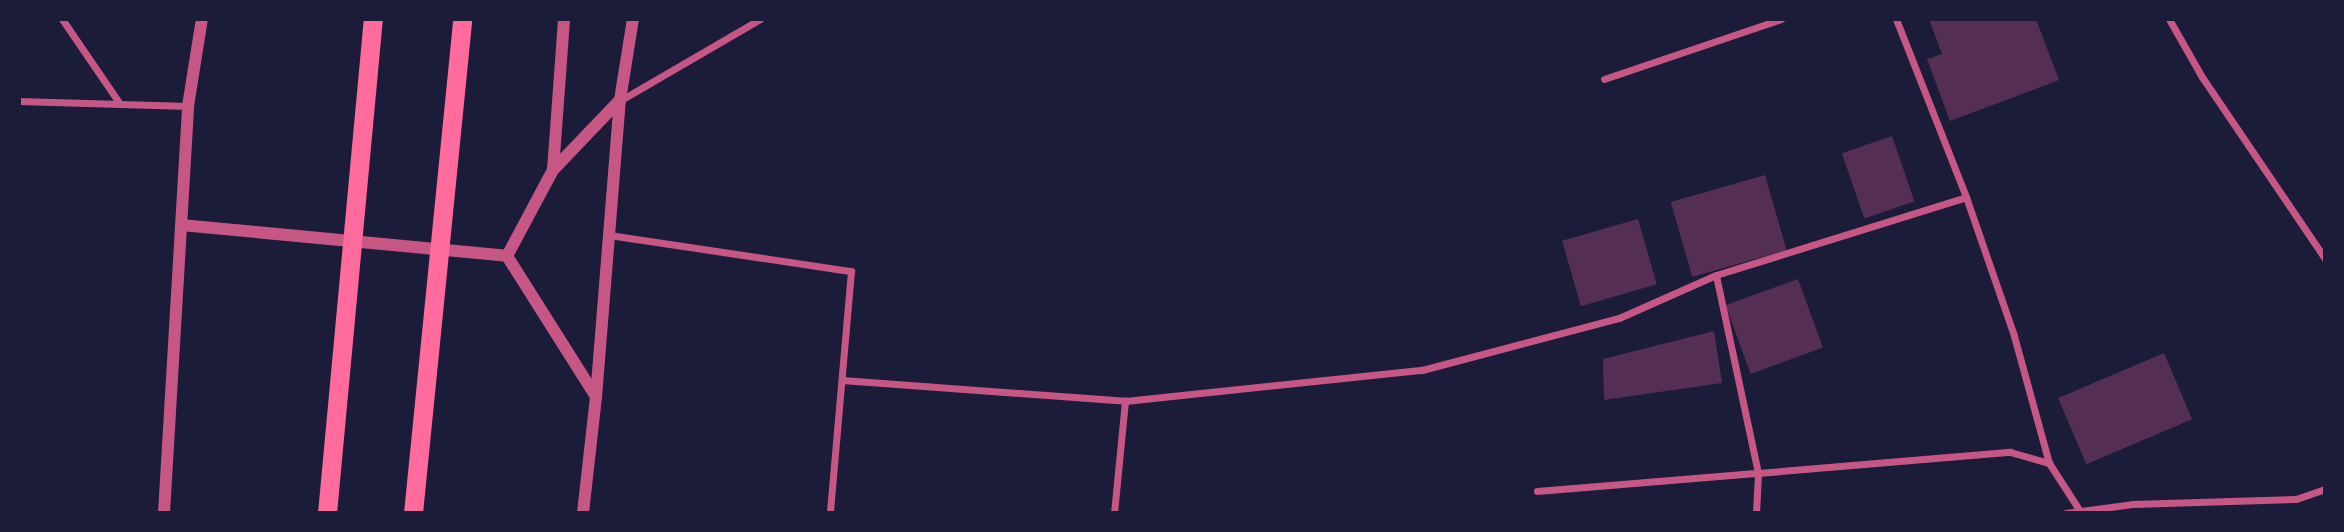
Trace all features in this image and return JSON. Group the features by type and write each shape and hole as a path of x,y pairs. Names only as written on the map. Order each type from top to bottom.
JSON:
{"highway":[{"path":"327,513 373,19"},
{"path":"413,513 461,19"}],"street":[{"path":"62,19 120,104"},
{"path":"164,513 188,106 202,19"},
{"path":"553,170 564,19"},
{"path":"583,513 596,397 620,100 633,19"},
{"path":"507,256 553,170 620,100 761,19"},
{"path":"1604,79 1781,19"},
{"path":"1896,19 1966,197 2014,336 2049,463 2078,508"},
{"path":"2169,19 2202,76 2325,259"},
{"path":"19,101 188,106"},
{"path":"842,380 1125,401 1422,370 1619,318 1716,275 1966,197"},
{"path":"181,225 507,256"},
{"path":"609,235 851,271 830,513"},
{"path":"507,256 596,397"},
{"path":"1716,275 1758,473 1756,513"},
{"path":"1114,513 1125,401"},
{"path":"1537,491 2010,452 2049,463"},
{"path":"2066,513 2078,508 2296,499 2325,490"}],"building":[{"path":"1929,19 2036,19 2059,80 1950,121 1927,59 1942,54"},
{"path":"1892,136 1914,201 1864,218 1842,153"},
{"path":"1765,175 1786,250 1692,277 1671,202"},
{"path":"1638,219 1657,284 1581,306 1562,241"},
{"path":"1798,279 1823,348 1751,374 1726,305"},
{"path":"1714,331 1722,383 1604,400 1603,359"},
{"path":"2164,353 2192,419 2086,464 2058,398"}]}
